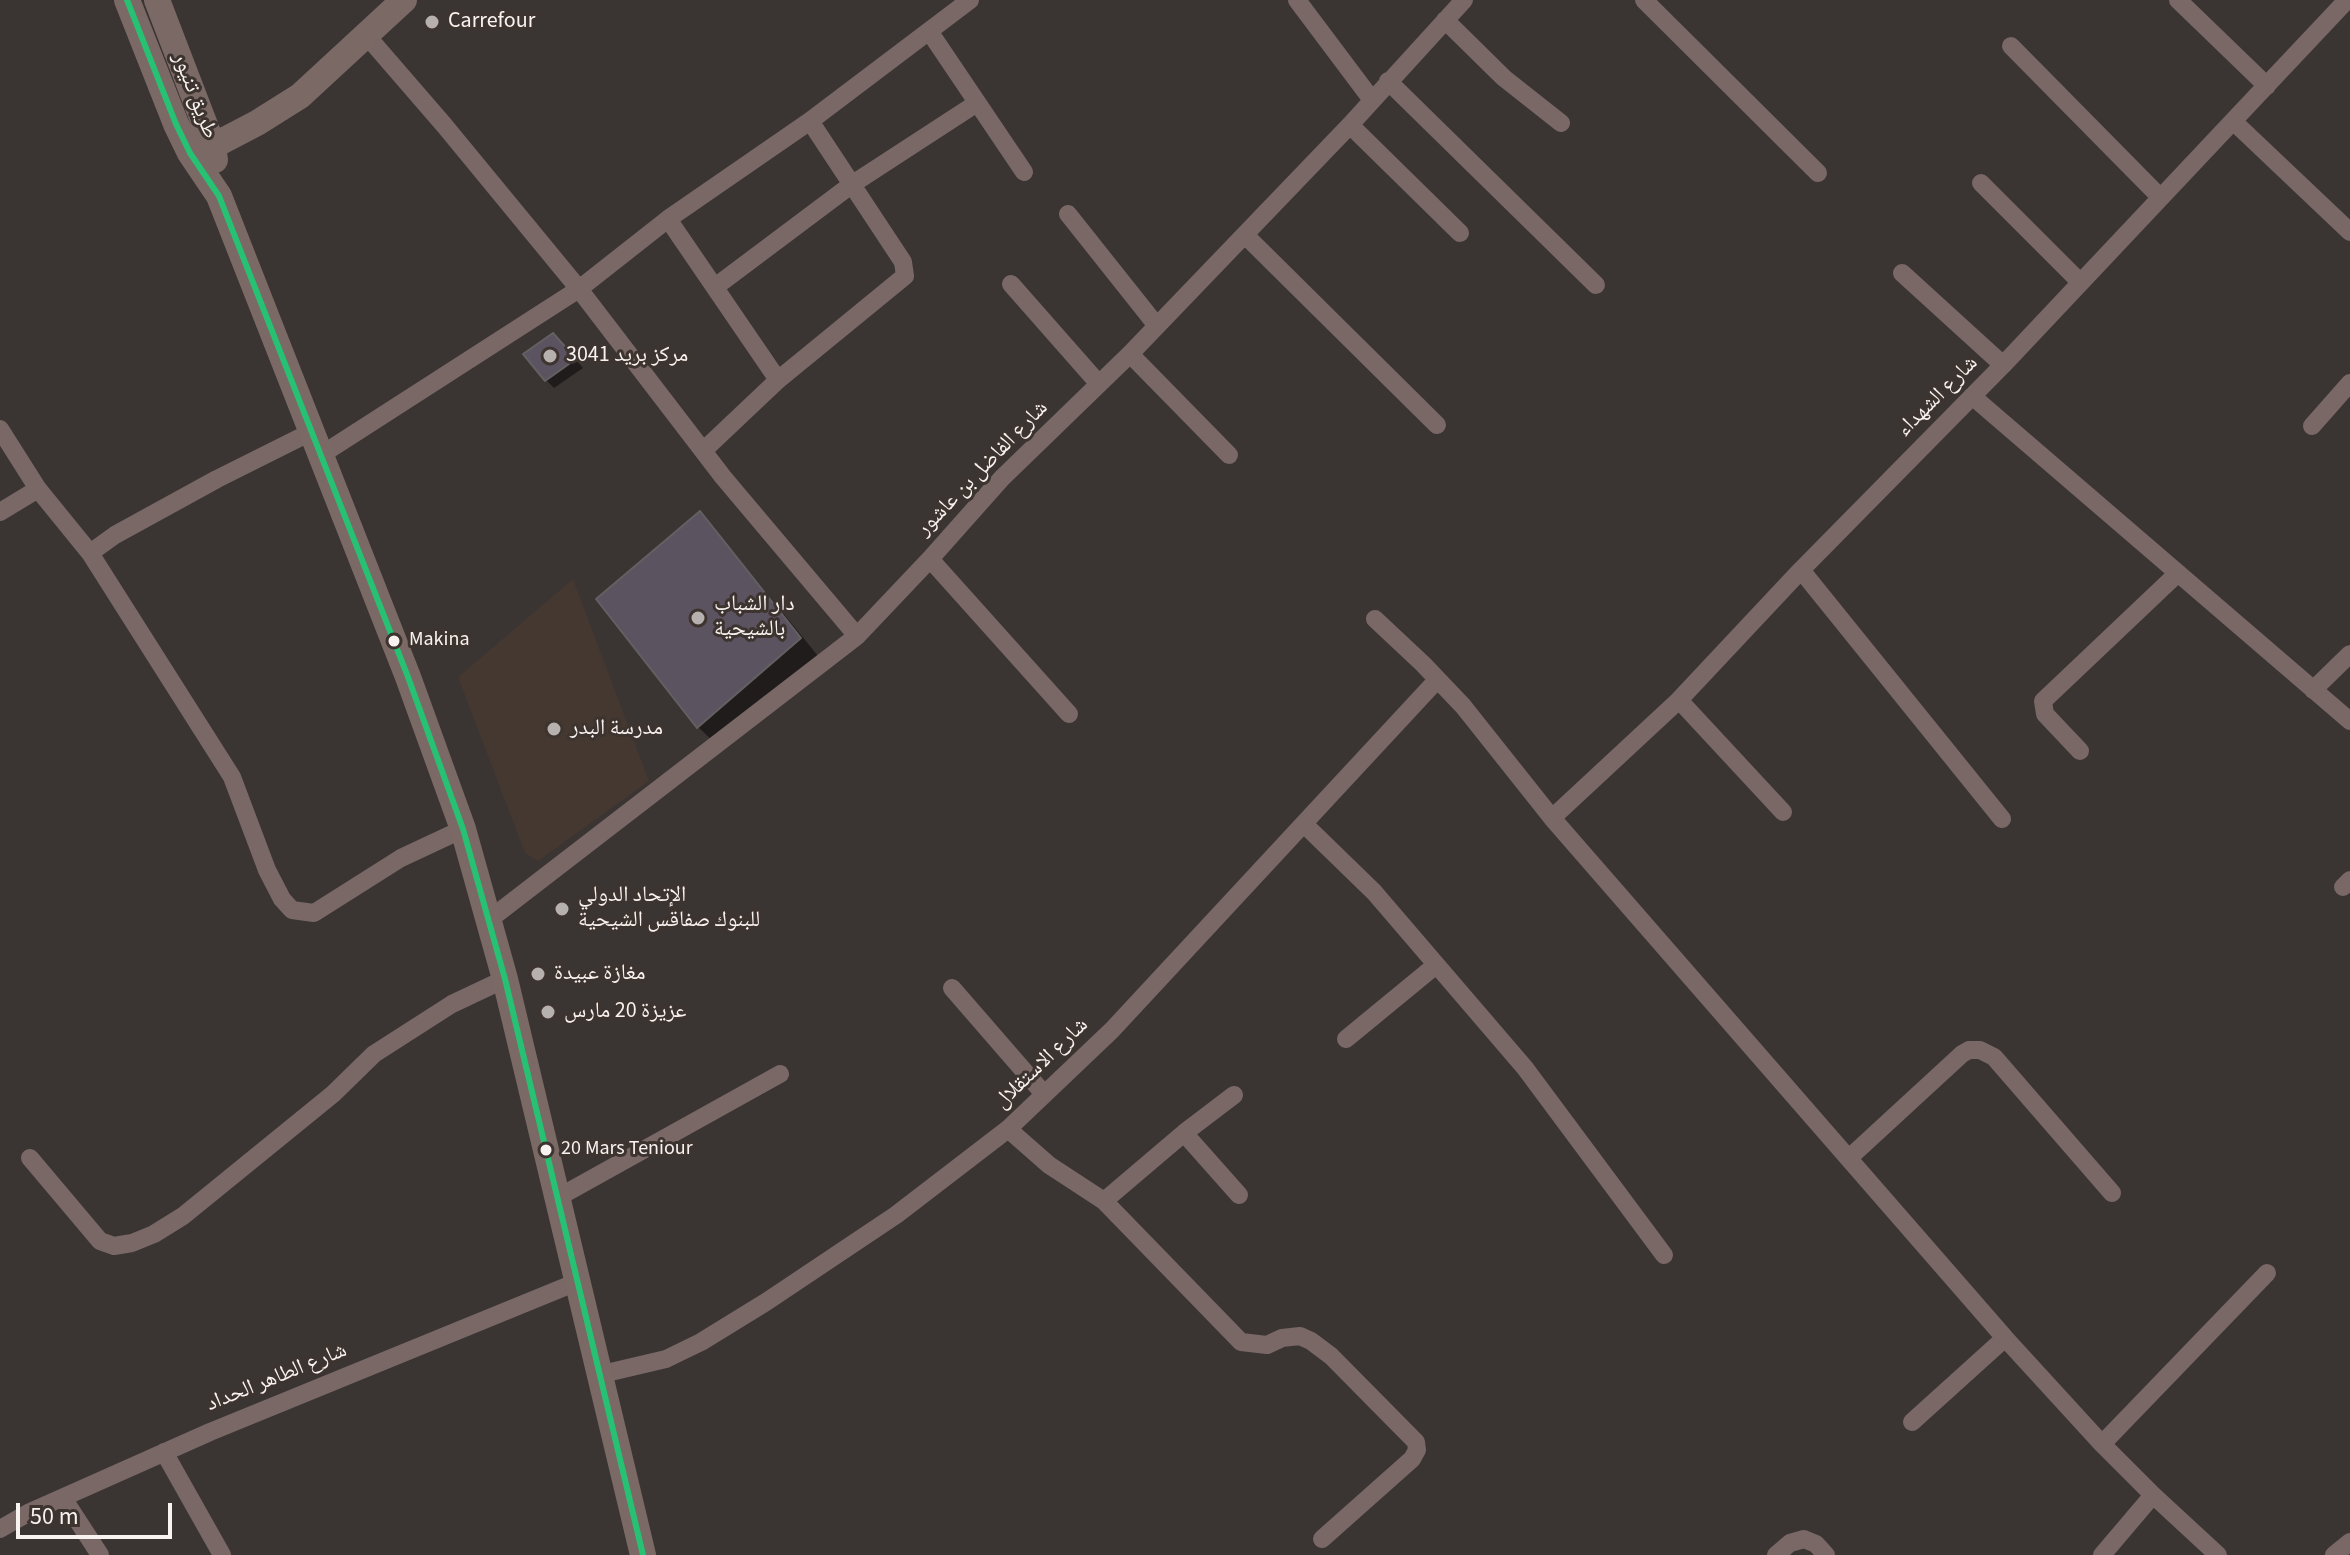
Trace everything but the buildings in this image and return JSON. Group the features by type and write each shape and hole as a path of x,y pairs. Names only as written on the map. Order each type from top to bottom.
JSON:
{"main road":[{"path":"201,149 257,123 300,96 404,0"},
{"path":"131,9 158,4"},
{"name":"طريق تنيور","path":"158,4 201,149 408,677 463,829 505,979 643,1555"},
{"name":"طريق تنيور","path":"131,9 201,149"}],"street":[{"path":"90,553 115,535 217,479 316,444 579,289 668,219 810,121 970,0"},
{"path":"1297,0 1372,100"},
{"name":"شارع الفاضل بن عاشور","path":"490,919 857,636 1002,478 1130,354 1350,125 1464,0"},
{"path":"1644,0 1818,173"},
{"path":"2178,0 2267,86"},
{"name":"شارع الشهداء","path":"1552,818 1679,700 1801,570 2003,365 2347,0"},
{"path":"1445,20 1504,78 1561,123"},
{"path":"929,31 1024,172"},
{"path":"367,36 579,289 723,477 857,636"},
{"path":"2011,46 2160,197"},
{"path":"1388,81 1596,285"},
{"path":"715,287 851,185 977,103"},
{"path":"704,450 778,380 905,276 903,262 810,121"},
{"path":"2233,121 2350,232"},
{"path":"1350,125 1460,233"},
{"path":"1981,183 2080,282"},
{"path":"1068,214 1157,326"},
{"path":"668,219 778,380"},
{"path":"1245,235 1437,425"},
{"path":"1902,273 2003,365"},
{"path":"1011,284 1099,384"},
{"path":"1130,354 1229,455"},
{"path":"2312,426 2350,383"},
{"path":"1972,396 2350,721"},
{"path":"0,429 38,489 90,553 232,777 267,870 282,899 292,910 314,913 401,858 463,829"},
{"path":"0,512 38,489"},
{"path":"930,559 1069,714"},
{"path":"1801,570 2002,819"},
{"path":"2080,751 2045,714 2043,701 2178,573"},
{"path":"1375,619 1463,706 1552,818 2005,1338 2102,1444 2218,1555"},
{"path":"2313,690 2350,654"},
{"name":"شارع الاستقلال","path":"598,1375 666,1359 701,1342 896,1215 1008,1129 1112,1030 1437,680"},
{"path":"1679,700 1783,812"},
{"path":"1304,824 1374,892 1525,1068 1664,1255"},
{"path":"1346,1039 1436,965"},
{"path":"30,1158 100,1241 114,1246 132,1243 183,1216 333,1094 374,1054 452,1004 505,979"},
{"path":"952,988 1044,1094"},
{"path":"1849,1158 1962,1054 1980,1050 1994,1057 2112,1193"},
{"path":"557,1198 780,1074"},
{"path":"1104,1201 1234,1095"},
{"path":"1008,1129 1049,1165 1104,1201 1241,1342 1267,1345 1282,1338 1300,1336 1311,1341 1331,1356 1416,1442 1417,1450 1412,1459 1322,1539"},
{"path":"1184,1133 1239,1195"},
{"path":"2102,1444 2267,1273"},
{"name":"شارع الطاهر الحداد","path":"0,1529 28,1513 164,1452 577,1282"},
{"path":"1912,1422 2005,1338"},
{"path":"164,1452 222,1555"},
{"path":"2102,1555 2153,1495"},
{"path":"63,1498 100,1555"},
{"path":"1776,1555 1790,1543 1804,1539 1816,1544 1826,1555"},
{"path":"2334,1555 2350,1542"}],"shaded area":[{"name":"مدرسة البدر","path":"573,579 649,781 538,861 525,853 458,677"}],"transit line":[{"path":"127,0 176,124 190,153 219,196 408,677 463,829 505,979 643,1555"}],"place":[{"name":"Carrefour","path":"432,22"},
{"name":"مركز بريد 3041","path":"550,356"},
{"name":"دار الشباب بالشيحية","path":"698,618"},
{"name":"Makina","path":"394,641"},
{"name":"مدرسة البدر","path":"554,729"},
{"name":"الإتحاد الدولي للبنوك صفاقس الشيحية","path":"562,909"},
{"name":"مغازة عبيدة","path":"538,974"},
{"name":"عزيزة 20 مارس","path":"548,1012"},
{"name":"20 Mars Teniour","path":"546,1150"}]}
